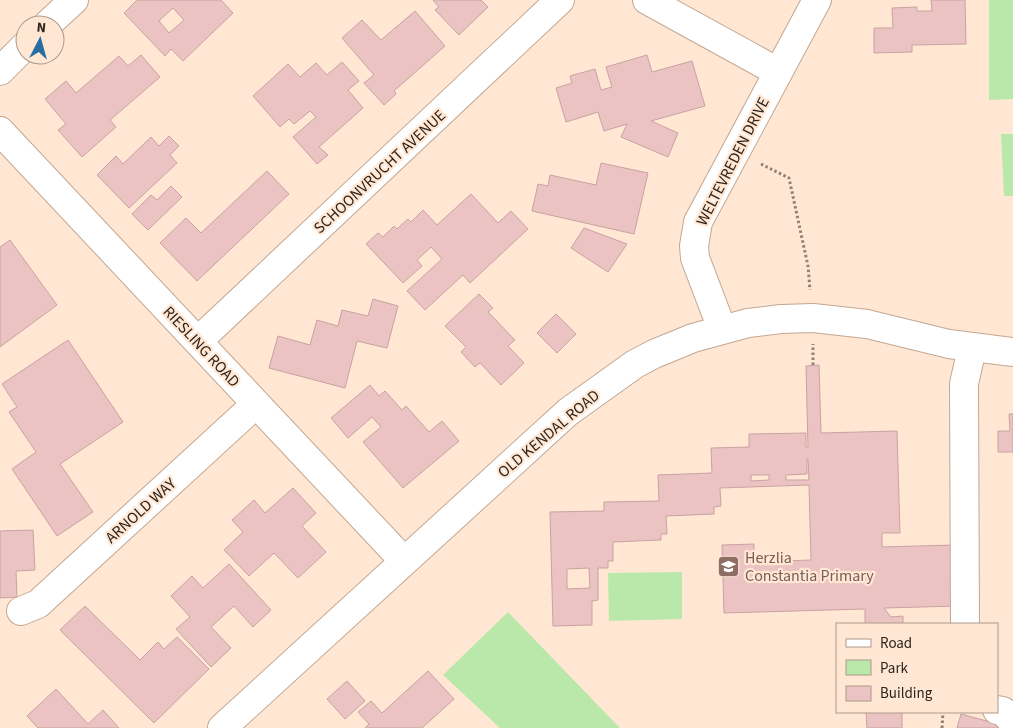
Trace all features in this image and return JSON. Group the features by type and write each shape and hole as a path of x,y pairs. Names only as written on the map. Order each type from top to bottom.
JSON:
{"street":[{"path":"58,15 74,0"},
{"name":"SCHOONVRUCHT AVENUE","path":"198,342 560,0"},
{"path":"647,0 778,72"},
{"name":"WELTEVREDEN DRIVE","path":"722,329 699,269 694,246 696,228 703,211 817,0"},
{"path":"0,70 15,56"},
{"name":"RIESLING ROAD","path":"0,131 404,561"},
{"name":"OLD KENDAL ROAD","path":"222,728 568,412 635,364 670,347 722,329 748,323 813,318 867,324 949,344 1013,352"},
{"path":"965,623 964,384 972,348"},
{"name":"ARNOLD WAY","path":"21,611 38,604 256,404"},
{"path":"998,710 1003,711 1013,722"}],"path":[{"path":"735,151 789,178 808,266 813,318 813,366"},
{"path":"942,728 943,713"}],"green space":[{"path":"989,0 1013,0 1013,99 989,100"},
{"path":"1001,134 1013,134 1013,196 1004,196"},
{"path":"682,572 682,619 609,621 608,573"},
{"path":"508,612 620,728 500,728 443,675"}],"building":[{"path":"137,0 221,0 233,13 183,61 171,49 165,56 124,13","holes":["173,8 184,20 169,33 159,21"]},
{"path":"433,0 481,0 488,7 459,35 435,10 439,7"},
{"path":"931,0 965,0 966,44 912,45 912,52 874,53 874,28 893,28 892,8 917,7 917,11 932,11"},
{"path":"415,11 445,46 394,91 396,94 384,105 364,83 374,75 342,38 362,20 381,40"},
{"path":"141,55 160,77 110,120 116,127 82,157 58,130 66,124 45,99 66,81 76,93 119,56 128,66"},
{"path":"647,55 652,72 692,61 705,106 651,121 678,133 668,157 621,137 627,124 604,131 598,112 566,122 556,88 572,83 570,76 595,69 601,90 612,87 606,67"},
{"path":"342,62 359,81 348,90 363,108 319,147 328,155 317,164 293,137 316,117 310,111 294,124 289,119 280,127 253,96 288,64 300,77 316,63 327,75"},
{"path":"169,136 179,146 170,155 177,163 129,208 97,175 116,156 123,164 151,137 159,146"},
{"path":"601,163 648,173 634,234 532,211 538,184 548,186 550,175 596,185"},
{"path":"267,171 289,194 197,281 160,243 186,218 201,233"},
{"path":"171,186 182,197 148,230 132,214 151,195 157,200"},
{"path":"471,194 498,223 511,211 528,229 470,283 463,275 425,310 407,291 442,259 431,247 417,260 422,266 403,283 366,244 378,233 383,237 394,226 397,229 408,219 411,222 423,210 437,225"},
{"path":"584,228 627,244 608,272 571,248"},
{"path":"10,240 57,305 0,347 0,247"},
{"path":"479,294 493,308 488,312 515,340 508,346 524,363 501,385 480,363 475,367 461,352 466,347 445,326"},
{"path":"373,299 398,306 387,348 357,341 345,388 269,368 278,336 310,345 317,320 338,326 342,310 368,316"},
{"path":"556,314 576,334 557,353 537,333"},
{"path":"68,340 123,422 60,464 93,512 57,536 12,469 36,452 9,412 17,407 2,384"},
{"path":"819,365 821,433 897,431 900,533 882,533 882,547 954,545 959,606 884,608 891,617 903,616 903,623 865,623 865,609 724,613 722,545 754,544 754,562 811,560 809,485 720,488 721,506 714,507 714,514 666,516 667,534 661,534 661,540 613,542 613,561 608,561 608,568 598,568 598,600 592,601 592,625 553,626 550,512 604,511 604,502 659,501 658,475 712,473 711,448 749,447 749,434 806,433 806,447 808,447 806,366","holes":["808,459 809,480 786,480 786,475 807,474","751,475 769,475 769,480 751,481","589,568 590,588 567,589 567,569"]},
{"path":"370,385 379,396 385,391 402,410 406,406 429,432 442,421 459,441 403,488 363,442 381,427 372,417 348,438 331,418"},
{"path":"1009,414 1013,414 1013,452 998,452 998,431 1010,431"},
{"path":"293,488 316,513 302,526 326,552 298,578 274,553 249,576 224,550 243,532 232,520 254,500 265,513"},
{"path":"33,530 35,570 16,571 17,597 0,598 0,531"},
{"path":"229,564 271,610 253,627 234,606 211,627 231,648 211,667 176,629 190,617 171,596 192,576 203,588"},
{"path":"85,606 140,660 158,642 164,649 177,637 209,669 154,723 60,630"},
{"path":"428,671 454,699 422,728 365,728 369,724 358,712 371,701 382,713"},
{"path":"347,681 365,701 345,719 327,699"},
{"path":"56,689 88,724 103,710 119,728 38,728 27,716"},
{"path":"866,713 902,713 902,728 867,728"},
{"path":"961,714 1001,725 1000,728 957,728"}],"place":[{"name":"Herzlia Constantia Primary","path":"729,566"}]}
